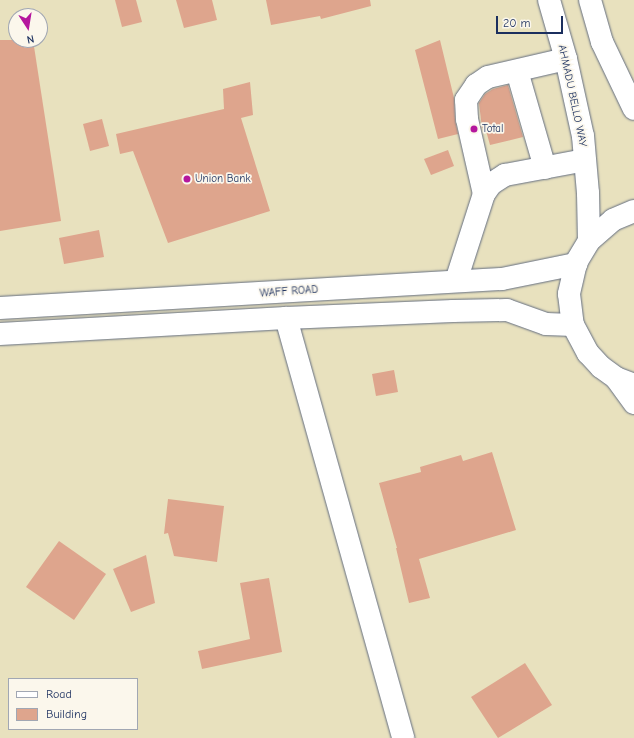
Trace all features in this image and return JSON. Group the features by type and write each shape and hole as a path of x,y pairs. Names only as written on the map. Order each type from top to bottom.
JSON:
{"street":[{"name":"AHMADU BELLO WAY","path":"549,0 566,59 583,136 588,193 589,241"},
{"path":"590,0 602,42 634,109"},
{"path":"484,194 467,119 466,100 476,85 488,77 566,59"},
{"path":"517,70 544,168"},
{"path":"456,281 484,194 491,184 505,175 585,160"},
{"path":"634,211 613,220 589,241 576,264 570,294 574,325 588,353 601,367 625,381 634,403"},
{"name":"WAFF ROAD","path":"0,308 502,279 576,264"},
{"path":"0,334 286,318 507,310 546,324 574,325"},
{"path":"286,318 403,738"}],"building":[{"path":"115,0 136,0 142,22 122,27"},
{"path":"176,0 212,0 217,20 184,28"},
{"path":"266,0 370,0 371,6 321,19 320,16 271,25"},
{"path":"0,40 8,40 8,48 34,48 61,221 0,231"},
{"path":"440,40 454,98 455,120 458,134 438,139 415,50"},
{"path":"250,82 253,115 241,118 270,211 168,243 133,151 120,154 116,134 224,109 223,89"},
{"path":"508,85 523,137 490,145 485,127 482,128 479,103 485,94 493,89"},
{"path":"102,119 109,146 90,151 83,124"},
{"path":"448,150 454,166 431,175 424,159"},
{"path":"99,230 104,257 64,264 59,238"},
{"path":"394,370 398,392 376,396 372,374"},
{"path":"492,452 516,530 419,559 430,598 409,603 397,548 379,483 421,472 420,467 461,455 463,461"},
{"path":"168,499 224,506 217,562 174,556 168,533 164,534"},
{"path":"59,541 106,574 74,620 26,587"},
{"path":"146,555 155,603 131,612 113,569"},
{"path":"269,578 282,652 202,669 198,651 250,639 240,583"},
{"path":"525,663 552,705 498,738 471,697"}],"place":[{"name":"Total","path":"474,129"},
{"name":"Union Bank","path":"187,179"}]}
